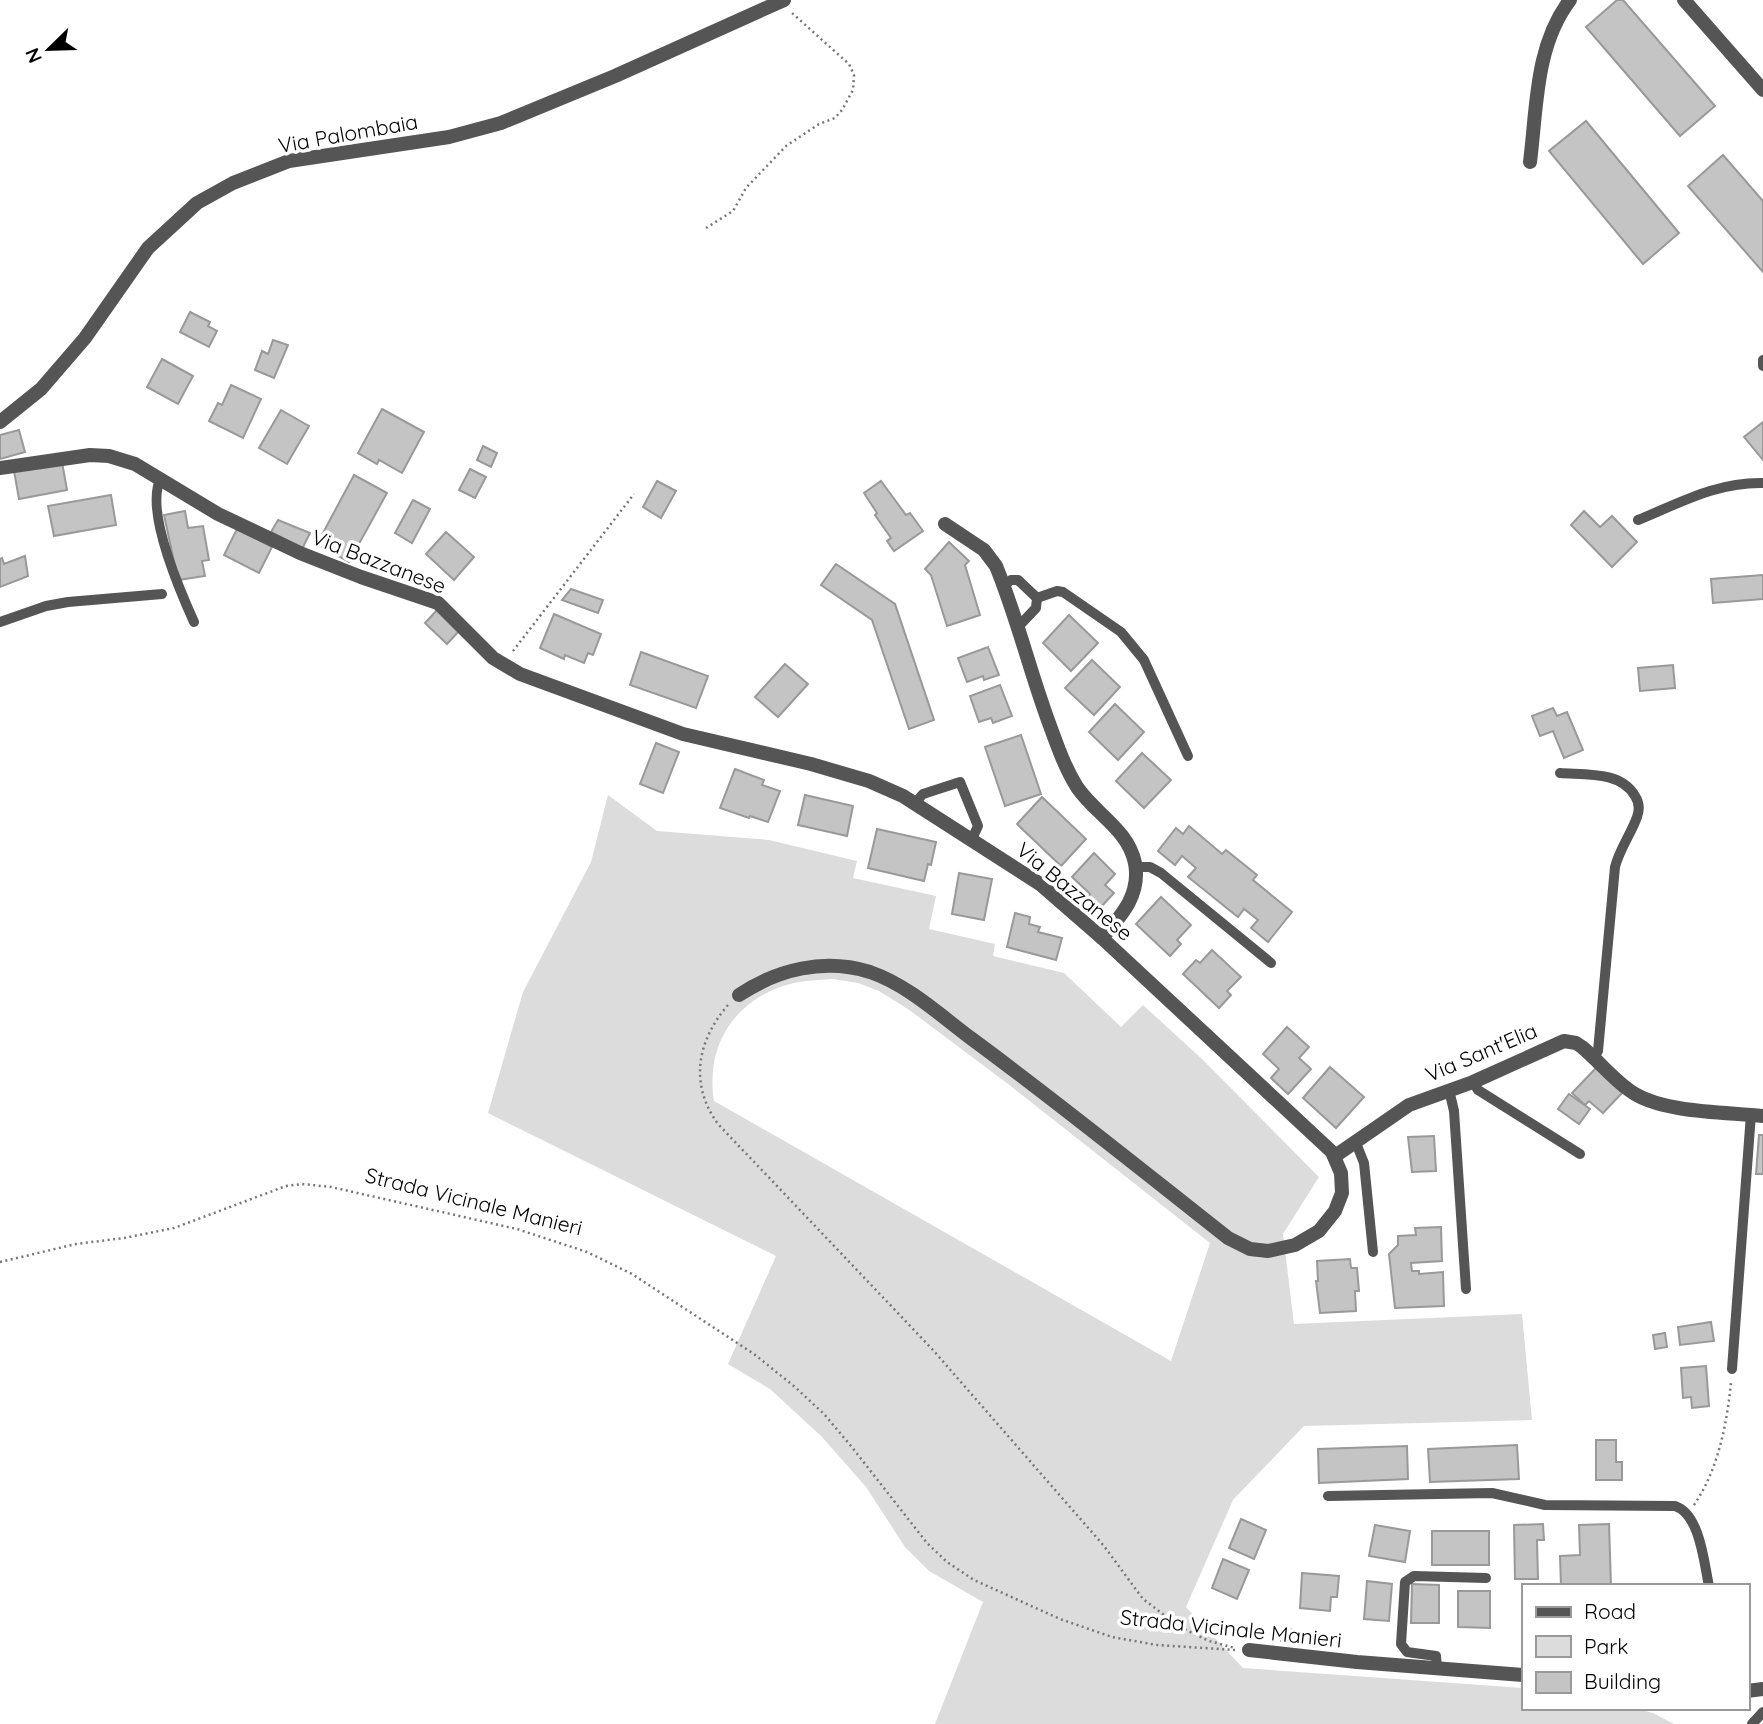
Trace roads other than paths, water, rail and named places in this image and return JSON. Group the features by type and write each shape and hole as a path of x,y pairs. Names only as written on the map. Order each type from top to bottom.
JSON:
{"street":[{"path":"1531,162 1544,54 1552,29 1570,0"},
{"path":"1684,0 1763,90"},
{"name":"Via Palombaia","path":"0,422 41,389 85,338 148,248 197,203 233,183 289,161 449,137 501,122 615,76 781,1"},
{"name":"Via Bazzanese","path":"0,468 102,455 135,464 218,514 300,553 438,603 502,665 520,674 684,734 833,770 884,786 1034,880 1102,938 1335,1156"},
{"path":"945,524 984,550 996,566 1065,763 1081,792 1126,841 1135,867 1135,886 1121,916 1102,938"},
{"path":"739,995 776,975 808,967 844,967 870,972 888,980 1020,1074 1227,1238 1250,1249 1268,1251 1289,1247 1324,1227 1335,1211 1342,1193 1342,1177 1335,1156"},
{"name":"Via Sant'Elia","path":"1335,1156 1405,1108 1473,1082 1564,1041 1576,1043 1626,1088 1641,1097 1678,1107 1757,1115"},
{"name":"Strada Vicinale Manieri","path":"1249,1650 1522,1675"}],"lane":[{"path":"1763,360 1763,366"},
{"path":"161,478 156,500 169,564 194,622"},
{"path":"1638,520 1722,486 1763,483"},
{"path":"1003,586 1011,580 1018,580 1037,598"},
{"path":"1037,598 1057,591 1063,592 1125,636 1151,671 1188,756"},
{"path":"0,622 46,606 68,602 162,594"},
{"path":"1017,628 1036,608 1037,598"},
{"path":"1560,773 1619,780 1631,790 1638,803 1637,816 1615,867 1598,1051 1594,1057"},
{"path":"915,803 923,794 960,782 978,826 972,839"},
{"path":"1135,867 1150,867 1165,876 1271,963"},
{"path":"1473,1082 1478,1090 1580,1154"},
{"path":"1449,1090 1454,1107 1466,1289"},
{"path":"1732,1369 1757,1115"},
{"path":"1356,1143 1364,1163 1373,1252"},
{"path":"1328,1496 1497,1494 1552,1505 1671,1505 1688,1514 1696,1530 1709,1584"},
{"path":"1437,1668 1436,1656 1407,1652 1401,1644 1405,1582 1414,1576 1486,1578"},
{"path":"1752,1724 1763,1712"}]}
